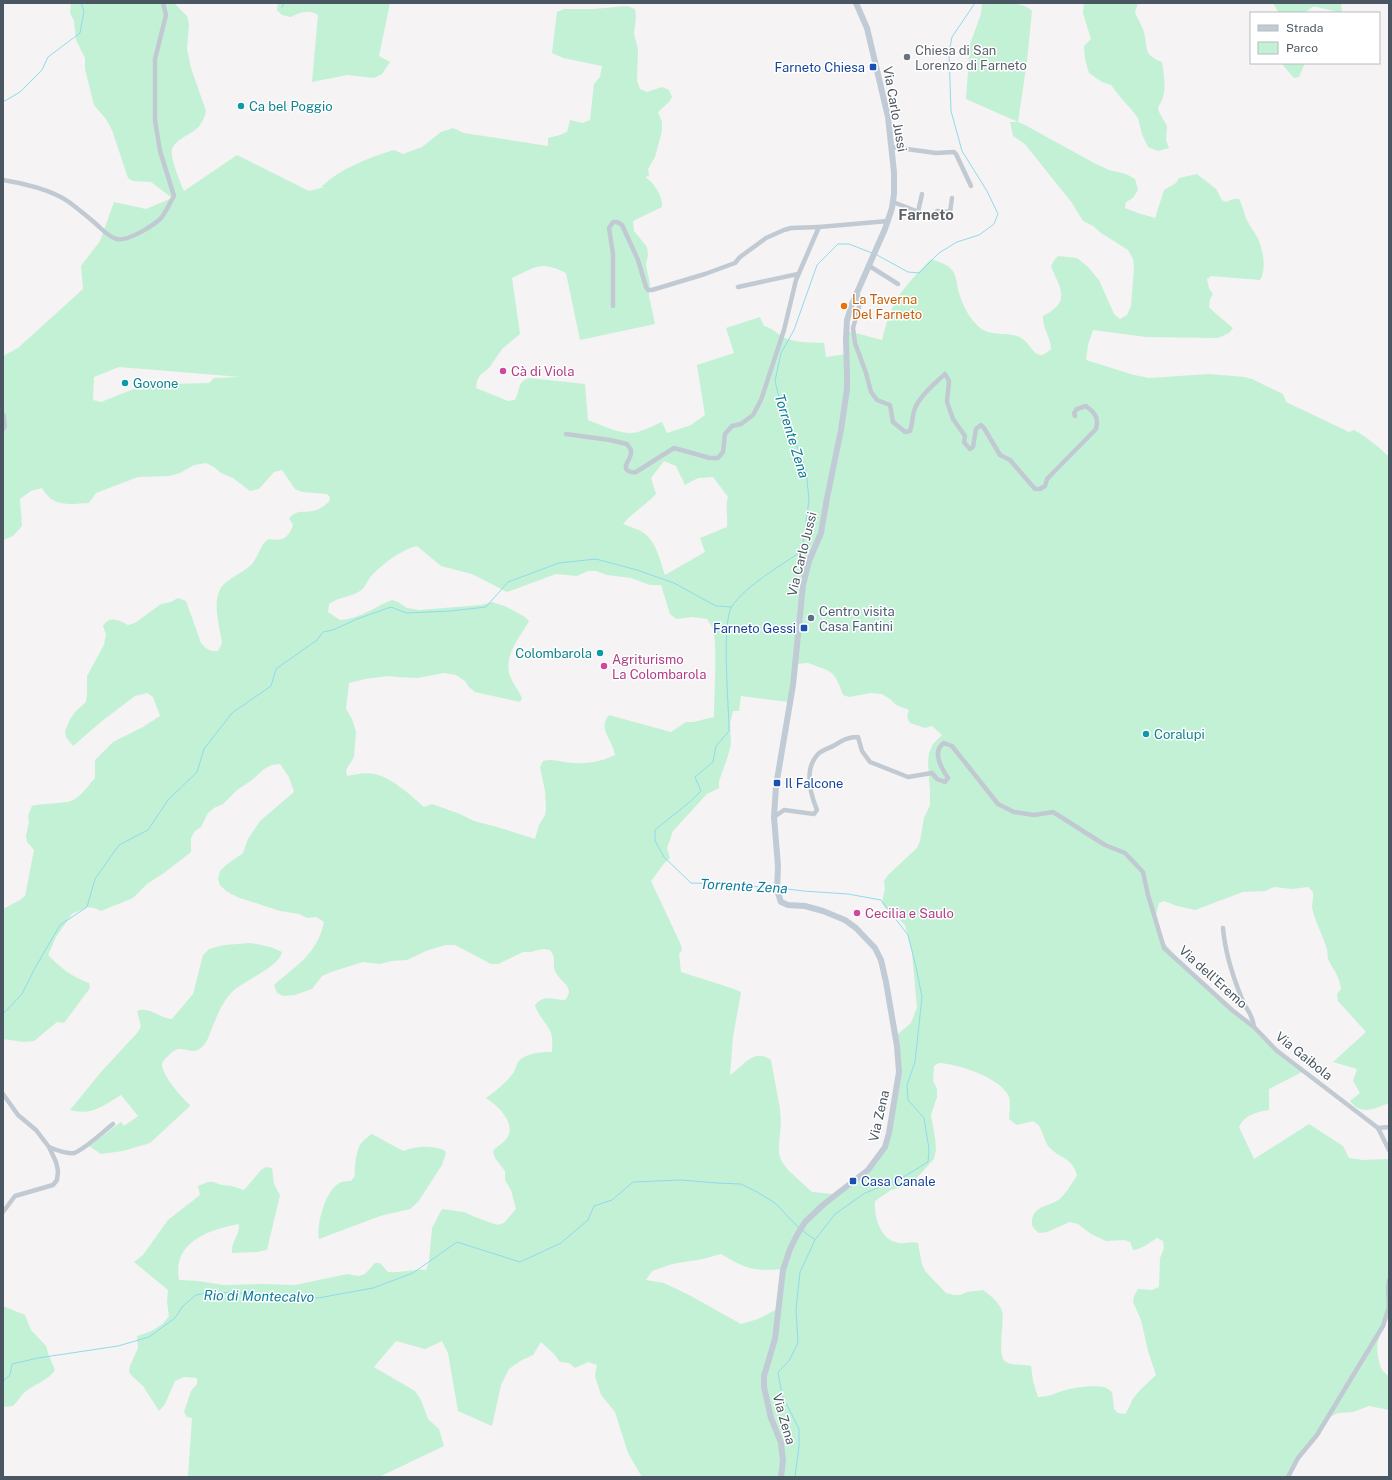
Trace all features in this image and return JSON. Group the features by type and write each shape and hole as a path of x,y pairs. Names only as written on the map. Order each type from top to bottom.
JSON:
{"street":[{"path":"3,180 56,194 68,201 110,236 118,240 128,239 161,218 174,196 160,151 155,120 155,59 166,15 163,3"},
{"name":"Via Carlo Jussi","path":"778,877 774,817 776,786 792,685 803,585 809,561 821,533 841,430 847,390 847,320 888,221 893,202 894,172 888,117 867,28 856,3"},
{"path":"892,147 936,153 954,152 971,186"},
{"path":"918,212 922,194"},
{"path":"893,202 934,218 937,211 950,212 952,198"},
{"path":"612,306 613,254 609,228 613,222 622,224 638,260 646,287 648,290 652,290 735,263 740,257 766,238 784,230 791,228 888,221"},
{"path":"566,434 627,444 631,450 626,468 632,473 674,448 710,458 718,458 724,452 725,434 732,426 741,424 753,415 761,400 784,330 798,274 819,226"},
{"path":"871,264 898,284"},
{"path":"738,287 798,274"},
{"path":"857,293 860,303 853,328 855,343 871,392 877,400 890,405 893,422 905,432 910,431 913,424 916,406 928,390 944,374 949,381 947,402 953,419 965,436 964,442 970,449 973,447 976,429 981,426 984,428 1000,455 1010,460 1035,489 1040,489 1045,486 1047,479 1096,428 1098,422 1094,412 1086,406 1076,409 1074,413 1075,416"},
{"path":"3,416 3,428"},
{"name":"Via dell'Eremo","path":"774,817 784,810 814,814 817,810 809,782 812,764 819,753 850,737 858,737 862,752 870,762 908,777 932,773 937,779 945,782 948,778 939,759 938,751 941,745 948,744 955,749 998,804 1014,812 1034,815 1053,812 1105,844 1124,853 1143,872 1148,895 1164,948 1232,1010 1254,1027"},
{"name":"Via Zena","path":"778,877 777,887 781,902 788,905 805,906 824,911 845,920 856,928 875,948 881,960 886,982 897,1046 899,1072 889,1133 885,1147 868,1170 824,1204 805,1222 796,1235 783,1270 775,1339 764,1376 764,1387 771,1418 781,1443 783,1461 781,1477"},
{"name":"Via Gaibola","path":"1223,928 1229,960 1242,999 1253,1018 1254,1027 1276,1050 1378,1128"},
{"path":"3,1094 18,1115 36,1130 49,1147 55,1157 58,1167 58,1177 56,1183 50,1187 15,1196 3,1212"},
{"path":"49,1147 73,1153 113,1124"},
{"path":"1389,1127 1378,1128 1389,1150"},
{"path":"1288,1477 1298,1458 1317,1435 1383,1326 1389,1307 1389,1280"}],"green space":[{"path":"71,3 174,3 187,16 189,24 187,49 191,68 206,111 200,125 194,131 177,142 172,149 174,164 184,191 237,155 309,191 325,187 321,187 337,174 374,156 394,150 403,154 422,147 441,132 453,128 464,133 548,146 548,138 567,132 570,120 583,123 590,120 594,84 600,77 602,66 563,58 552,53 557,12 564,9 593,9 627,6 635,9 636,17 634,34 638,49 637,81 640,89 647,92 662,87 669,90 672,97 669,102 658,112 662,122 662,131 655,157 648,169 649,176 645,177 652,182 657,190 661,199 662,207 633,221 634,231 647,247 648,255 646,265 650,284 649,296 655,324 580,340 566,273 550,267 538,266 512,278 520,334 502,349 489,368 480,375 476,388 508,401 515,400 520,384 529,378 585,384 588,420 608,428 628,433 637,432 662,422 667,433 691,425 705,415 697,365 734,353 726,328 760,317 764,326 785,338 802,342 824,343 826,357 846,354 848,331 882,340 894,303 909,283 931,259 948,266 954,272 963,305 970,317 979,327 989,332 1018,336 1023,339 1038,355 1042,355 1051,349 1043,316 1058,305 1061,300 1060,288 1051,266 1058,256 1077,258 1088,267 1099,280 1114,314 1120,319 1127,315 1131,306 1134,269 1133,259 1128,250 1101,233 1093,226 1083,221 1072,203 1025,144 1013,136 1010,122 1018,122 1025,125 1094,163 1109,170 1126,174 1135,179 1138,190 1133,198 1126,202 1125,208 1138,213 1155,218 1164,190 1176,183 1179,178 1197,174 1216,189 1222,200 1226,202 1233,199 1239,199 1250,226 1261,245 1264,264 1260,280 1211,276 1207,279 1209,288 1213,294 1210,299 1209,307 1233,328 1229,333 1218,338 1146,337 1093,330 1088,345 1086,360 1134,375 1149,378 1209,374 1252,379 1283,394 1286,402 1349,432 1354,430 1373,442 1389,457 1389,1103 1368,1110 1363,1110 1354,1106 1350,1101 1360,1093 1353,1081 1357,1069 1333,1062 1366,1032 1338,1001 1337,994 1341,989 1340,984 1338,977 1328,960 1327,949 1313,912 1313,892 1308,887 1292,889 1274,887 1265,891 1243,892 1195,910 1164,901 1159,903 1156,915 1162,940 1174,954 1238,1015 1304,1071 1269,1089 1269,1110 1251,1115 1241,1123 1239,1127 1254,1159 1309,1124 1343,1146 1349,1158 1363,1160 1387,1159 1389,1162 1389,1314 1378,1340 1377,1353 1381,1368 1389,1378 1389,1410 1369,1406 1353,1412 1338,1413 1330,1417 1287,1477 642,1477 628,1453 615,1412 601,1395 595,1376 597,1365 588,1362 575,1368 569,1363 560,1362 541,1342 533,1355 522,1360 509,1369 501,1385 492,1426 458,1411 448,1353 442,1341 425,1349 396,1341 374,1367 415,1391 421,1400 428,1419 439,1429 444,1446 379,1477 188,1477 192,1418 187,1417 184,1412 191,1391 197,1384 197,1378 184,1377 175,1381 165,1404 159,1411 143,1386 129,1372 138,1348 137,1336 155,1329 169,1316 167,1302 168,1290 134,1262 143,1255 168,1220 200,1195 198,1186 208,1182 213,1182 244,1190 261,1170 266,1167 272,1168 274,1184 280,1195 267,1250 232,1253 239,1224 216,1230 205,1234 187,1247 181,1256 178,1267 179,1280 199,1281 223,1285 295,1285 347,1274 359,1276 365,1274 375,1263 380,1263 388,1272 426,1270 429,1262 432,1228 442,1209 464,1212 497,1225 504,1223 516,1209 511,1190 505,1180 505,1171 495,1158 493,1151 507,1138 509,1126 508,1121 500,1110 486,1098 508,1079 522,1058 543,1052 552,1052 551,1033 538,1013 535,1005 542,1000 549,998 565,1000 569,989 558,977 555,971 554,958 550,950 542,949 531,952 523,952 498,964 491,964 455,945 445,945 426,951 407,960 391,961 380,964 363,962 331,972 322,976 312,989 295,995 283,996 277,993 274,985 312,950 321,933 324,922 316,917 307,918 299,914 280,911 237,897 226,891 220,885 218,879 220,871 243,853 248,839 260,821 294,792 289,777 280,764 272,765 264,769 252,780 237,790 223,804 214,808 208,813 201,827 195,831 191,838 191,852 147,884 133,898 101,911 87,907 72,914 56,937 48,955 67,972 89,983 90,988 64,1023 57,1022 34,1041 24,1042 3,1039 3,909 25,896 34,850 27,842 26,836 29,822 28,816 32,806 67,802 75,799 95,778 95,760 113,742 143,727 160,716 153,697 147,693 135,696 102,721 73,746 66,737 65,731 70,719 86,702 87,676 104,645 106,634 103,626 108,620 118,620 128,625 135,623 161,604 171,602 178,598 186,601 201,643 208,650 218,651 222,643 217,605 220,590 224,584 252,564 266,541 269,539 278,540 285,538 290,533 293,525 289,518 292,515 298,512 319,509 329,502 330,497 327,494 302,492 295,489 282,470 274,472 259,489 250,491 233,478 221,473 206,463 194,465 180,473 169,476 138,477 96,493 89,503 69,504 57,502 51,499 42,488 31,491 20,499 22,526 13,536 3,540 3,356 18,348 83,289 81,266 100,241 114,202 146,209 172,198 151,182 133,181 128,178 112,130 106,119 94,105 85,69 85,58 76,40 74,21 70,13","holes":["119,367 241,377 214,378 209,383 168,384 134,389 101,402 93,400 94,377","664,461 676,466 685,485 698,478 713,477 728,497 727,527 700,538 705,552 665,575 658,552 648,537 637,529 623,524 656,494 651,478","417,546 441,566 472,574 507,592 556,574 577,576 588,571 596,571 607,575 631,578 650,585 661,585 670,614 676,619 693,617 707,619 713,629 715,653 714,717 693,722 686,722 671,732 609,715 606,720 605,730 615,755 585,763 570,763 551,760 543,761 540,767 545,791 546,809 535,839 474,821 460,814 432,804 424,807 395,783 382,776 372,773 347,776 346,770 354,757 356,732 352,719 346,709 349,683 389,676 417,678 444,673 456,675 465,681 475,692 520,702 522,698 510,676 508,668 514,647 529,621 525,617 507,607 492,602 481,605 419,610 407,608 392,600 360,615 347,619 340,620 328,612 329,604 360,591 371,576 388,561 405,550","808,663 828,670 835,676 843,695 849,697 871,693 882,694 896,705 909,710 907,717 910,723 925,728 932,726 942,735 933,744 929,753 930,805 924,818 920,841 917,848 888,875 884,881 885,888 882,903 885,908 905,925 912,953 917,1007 911,1023 897,1035 898,1065 885,1148 864,1173 833,1194 812,1192 788,1170 782,1162 779,1154 781,1123 780,1109 771,1060 765,1057 754,1057 730,1075 733,1037 741,992 681,972 679,954 682,950 681,945 651,881 670,858 667,848 673,831 707,794 719,788 719,781 731,744 730,723 733,711 739,711 741,696 789,702 796,664","939,1063 968,1069 989,1078 1005,1090 1010,1099 1009,1119 1017,1125 1033,1121 1037,1123 1049,1147 1069,1161 1075,1169 1077,1175 1065,1194 1057,1201 1036,1211 1032,1220 1032,1226 1039,1233 1047,1232 1070,1222 1078,1224 1091,1234 1106,1241 1124,1240 1130,1242 1133,1250 1143,1247 1157,1238 1163,1241 1164,1248 1160,1258 1159,1287 1152,1290 1138,1289 1134,1296 1133,1302 1141,1320 1148,1351 1156,1375 1135,1396 1125,1414 1118,1413 1114,1409 1112,1392 1104,1387 1080,1387 1049,1396 1038,1397 1033,1381 1031,1366 1009,1363 1003,1359 1001,1346 1003,1316 999,1305 994,1299 983,1290 967,1292 960,1295 946,1293 926,1272 922,1265 918,1243 899,1243 892,1241 883,1233 877,1221 875,1201 891,1190 907,1186 912,1183 934,1159 936,1150 931,1115 937,1097 937,1089 933,1081 934,1066","721,1254 743,1266 750,1268 763,1270 781,1269 779,1308 758,1319 741,1324 664,1283 646,1280 652,1271 672,1264 703,1259"]},
{"path":"278,3 390,3 379,56 390,62 382,74 374,78 348,75 312,82 318,15 308,12 291,17 282,15 277,10"},
{"path":"982,3 1022,5 1028,7 1032,11 1027,61 1018,122 966,99 970,44 981,14"},
{"path":"1084,3 1138,3 1135,12 1144,32 1147,51 1152,57 1162,62 1164,91 1158,107 1159,112 1167,126 1166,140 1169,148 1158,151 1148,147 1142,134 1138,118 1131,109 1111,85 1102,82 1089,73 1085,59 1084,46 1091,39 1083,13"},
{"path":"1273,3 1341,3 1342,12 1312,7 1306,12 1278,12"},
{"path":"1282,64 1305,64 1299,77 1294,78"},
{"path":"250,943 270,947 282,952 280,958 230,994 222,1006 208,1039 202,1047 196,1051 182,1049 176,1050 163,1062 162,1065 165,1074 190,1105 189,1107 150,1143 123,1151 101,1154 89,1146 121,1122 124,1126 138,1116 121,1095 91,1111 77,1112 70,1110 101,1072 138,1032 141,1026 137,1011 151,1011 163,1017 172,1019 193,994 203,955 209,949 224,945"},
{"path":"372,1134 403,1151 423,1147 433,1147 444,1150 446,1153 442,1165 418,1202 410,1209 380,1216 319,1239 319,1224 327,1198 336,1185 351,1181 355,1176 356,1160 360,1145"},
{"path":"3,1306 25,1315 31,1330 46,1346 55,1370 47,1378 22,1395 13,1406 3,1407"}],"waterway":[{"path":"3,102 20,92 42,70 48,57 80,33 84,11 81,3"},
{"path":"282,7 284,3"},
{"name":"Torrente Zena","path":"877,255 908,272 919,273 939,253 957,242 979,235 994,224 998,214 987,191 962,151 951,111 949,53 952,37 975,3"},
{"name":"Torrente Zena","path":"774,888 691,883 664,857 655,841 655,830 684,807 701,791 695,777 713,762 716,746 729,731 726,647 729,615 732,606 738,598 755,583 802,551 809,500 806,470 781,405 775,381 781,353 794,330 817,265 838,244 849,244 872,253"},
{"path":"3,1014 22,994 60,925 87,907 95,879 119,845 148,830 168,800 197,772 204,749 232,713 271,686 276,669 317,640 323,632 333,630 357,619 391,607 406,613 450,611 486,607 508,582 559,563 596,559 637,570 674,583 716,606 731,607"},
{"name":"Torrente Zena","path":"780,888 848,894 881,900 908,935 922,997 915,1062 907,1085 908,1100 924,1118 929,1149 928,1162 900,1179 865,1193 835,1214 815,1240 800,1272 796,1309 798,1343 789,1361 778,1372 782,1395 799,1429 799,1446 795,1477"},
{"name":"Rio di Montecalvo","path":"3,1381 10,1375 12,1364 38,1358 118,1346 149,1337 175,1318 183,1306 196,1295 211,1292 318,1298 373,1288 413,1273 457,1242 520,1262 561,1243 588,1220 594,1206 612,1200 633,1182 681,1180 741,1184 775,1203 798,1227"},
{"name":"Rio di Montecalvo","path":"803,1231 814,1239"}],"place":[{"name":"Chiesa di San Lorenzo di Farneto","path":"907,57"},
{"name":"Farneto Chiesa","path":"873,67"},
{"name":"Ca bel Poggio","path":"241,106"},
{"name":"La Taverna Del Farneto","path":"844,306"},
{"name":"Cà di Viola","path":"503,371"},
{"name":"Govone","path":"125,383"},
{"name":"Centro visita Casa Fantini","path":"811,618"},
{"name":"Farneto Gessi","path":"804,628"},
{"name":"Colombarola","path":"600,653"},
{"name":"Agriturismo La Colombarola","path":"604,666"},
{"name":"Coralupi","path":"1146,734"},
{"name":"Il Falcone","path":"777,783"},
{"name":"Cecilia e Saulo","path":"857,913"},
{"name":"Casa Canale","path":"853,1181"}],"district":[{"name":"Farneto","path":"926,214"}]}
